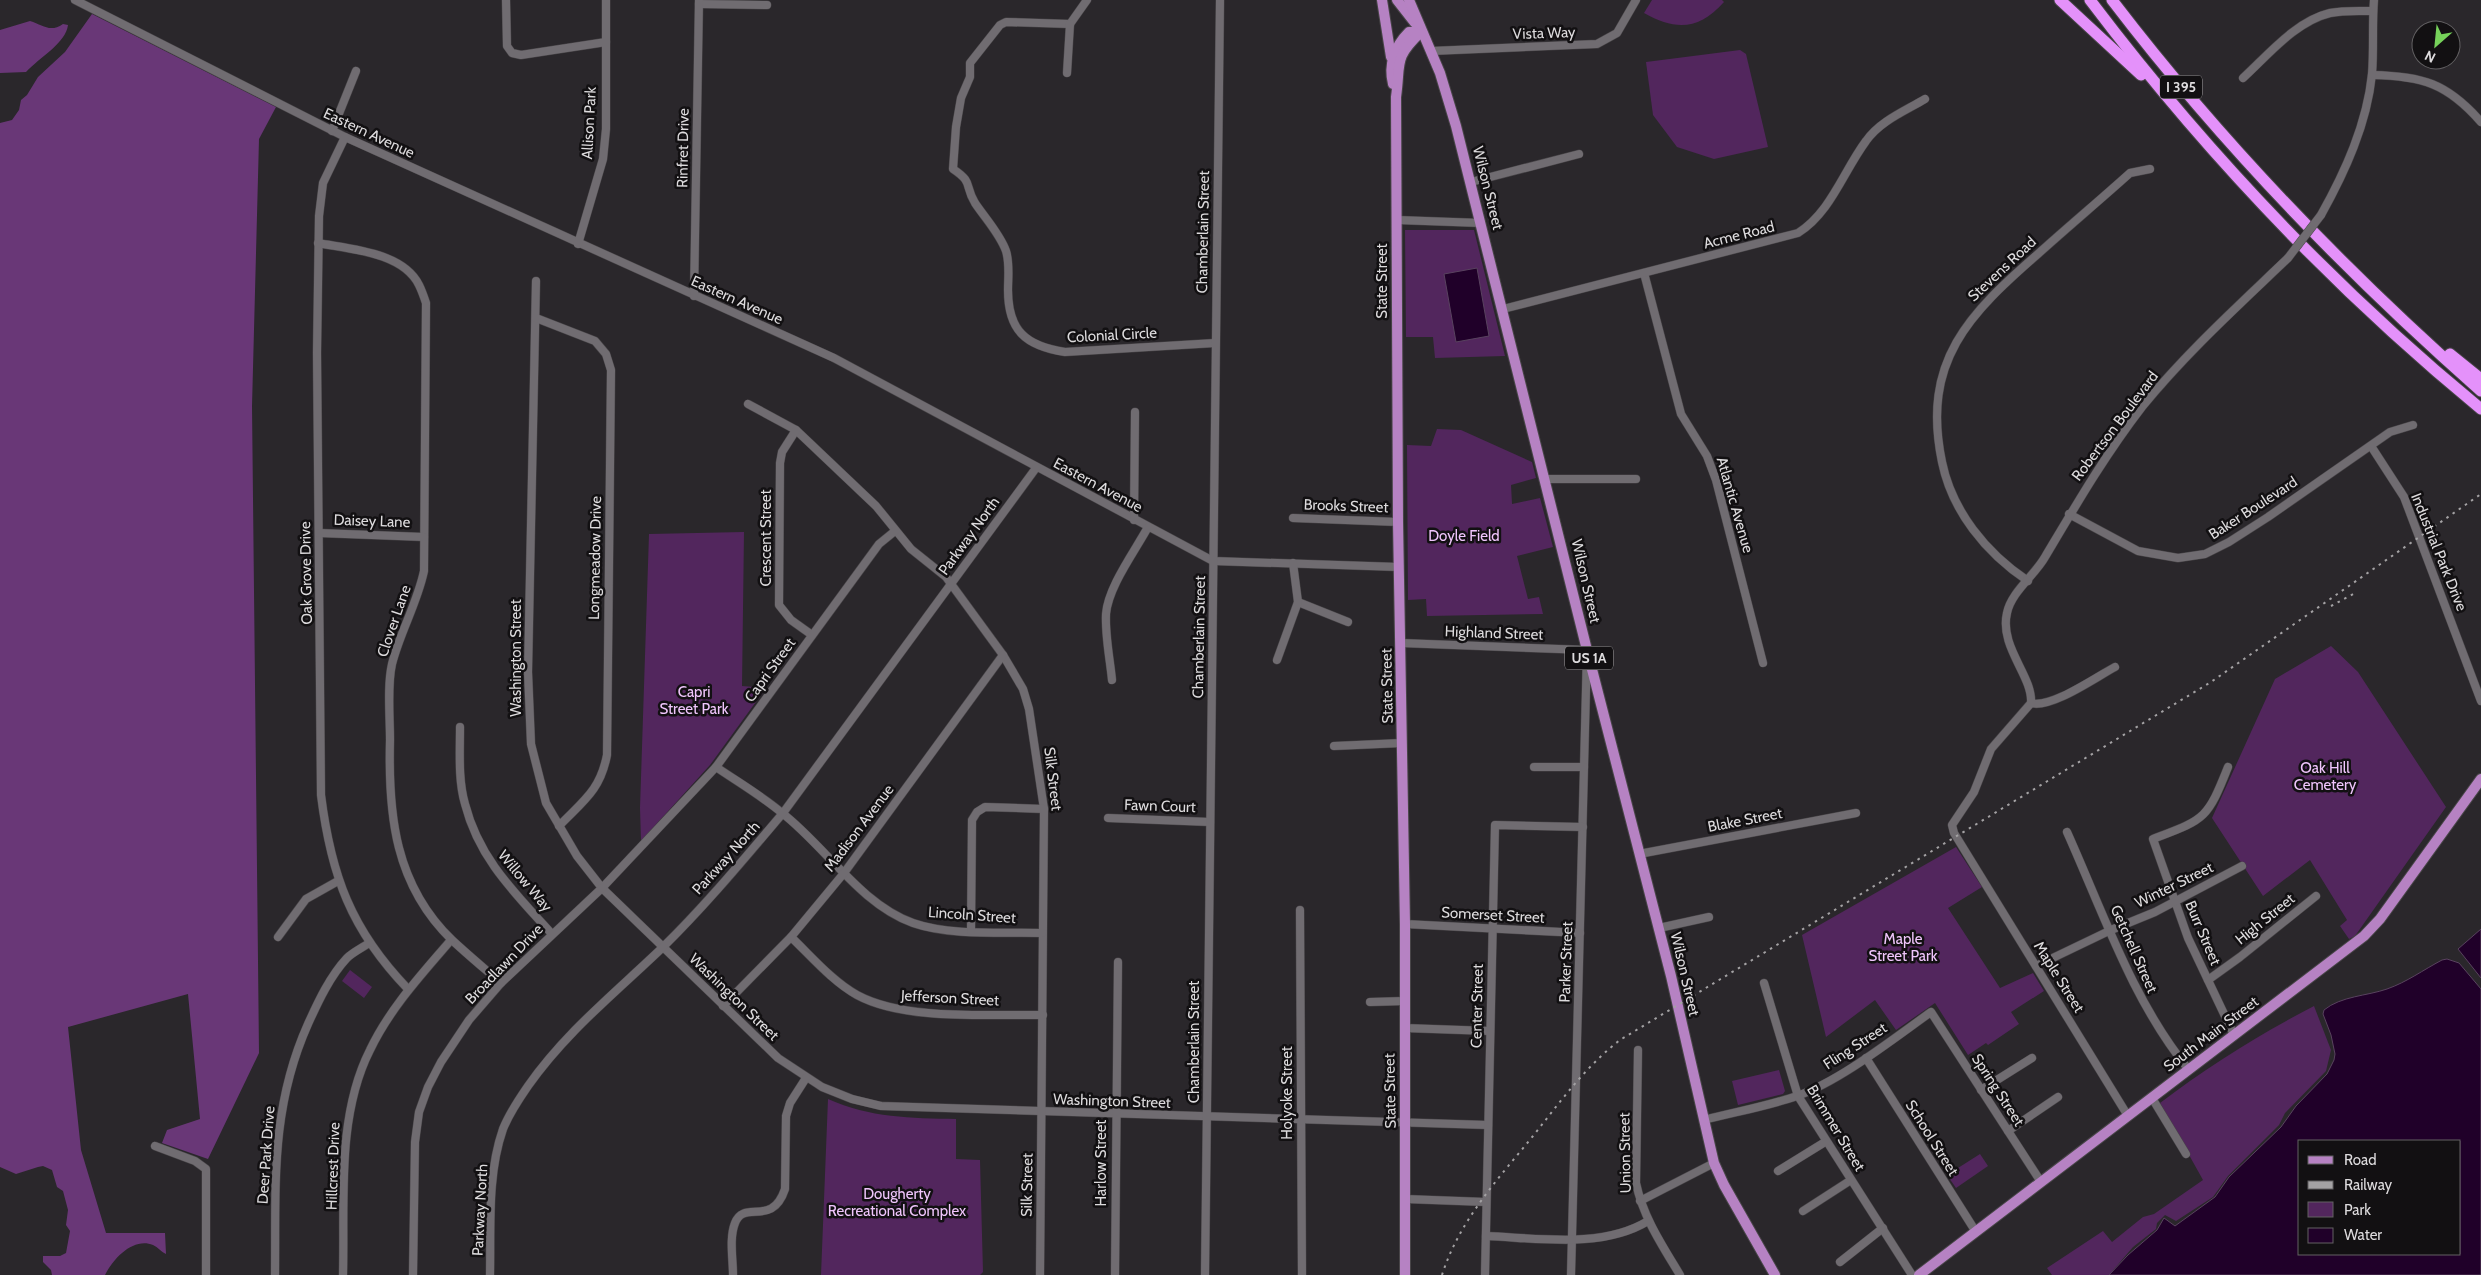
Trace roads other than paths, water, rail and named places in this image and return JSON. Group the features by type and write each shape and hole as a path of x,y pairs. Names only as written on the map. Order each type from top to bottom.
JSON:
{"highway":[{"path":"2060,0 2129,63 2211,149"},
{"name":"I 395","path":"2090,0 2143,68 2211,149 2320,265 2445,379 2481,409"},
{"name":"I 395","path":"2112,0 2192,100 2248,165 2374,294 2481,392"},
{"path":"2374,294 2481,379"},
{"path":"2445,379 2481,415"}],"main road":[{"path":"1382,0 1390,48 1391,68"},
{"name":"Wilson Street","path":"1397,0 1422,32"},
{"name":"Wilson Street","path":"1409,0 1431,51 1454,118 1482,223 1587,650 1659,928 1714,1163 1724,1185 1775,1275"},
{"name":"State Street","path":"1396,97 1391,68 1394,54 1402,39 1409,32 1422,32"},
{"name":"State Street","path":"1405,1275 1405,924 1398,522 1396,97 1401,57 1404,50 1422,32"},
{"name":"South Main Street","path":"1919,1275 2354,944 2372,928 2481,779"}],"street":[{"name":"Eastern Avenue","path":"75,0 332,131 578,244 834,358 1036,468 1213,561 1399,567"},
{"path":"506,0 507,46 512,53 521,55 606,42"},
{"name":"Allison Park","path":"578,244 603,160 606,129 606,0"},
{"path":"1067,73 1070,24 1087,0"},
{"name":"Chamberlain Street","path":"1205,1275 1220,0"},
{"name":"Vista Way","path":"1431,51 1597,44 1617,33 1636,0"},
{"name":"Robertson Boulevard","path":"2030,702 2030,693 2018,666 2005,625 2007,611 2012,600 2044,559 2069,514 2110,450 2160,386 2288,258 2321,215 2351,155 2372,75 2374,0"},
{"path":"699,2 767,5"},
{"name":"Rinfret Drive","path":"694,296 699,2"},
{"path":"2243,78 2309,21 2336,12 2373,11"},
{"name":"Colonial Circle","path":"1070,24 1006,22 996,29 970,64 970,77 961,98 956,127 953,169 966,177 973,199 1006,252 1009,309 1015,326 1028,341 1044,349 1065,352 1215,343"},
{"path":"332,131 356,71"},
{"path":"2372,75 2413,77 2431,82 2459,98 2481,122"},
{"name":"Acme Road","path":"1502,309 1798,233 1821,215 1866,140 1876,129 1925,98"},
{"name":"Oak Grove Drive","path":"345,137 323,183 318,243 321,795 327,840 338,881 369,943 389,969 408,989"},
{"path":"1471,182 1579,154"},
{"name":"Stevens Road","path":"2028,581 2009,569 1976,533 1960,512 1950,490 1939,446 1937,423 1939,399 1947,363 1966,326 1995,291 2130,173 2150,169"},
{"path":"1397,220 1482,223"},
{"name":"Clover Lane","path":"318,243 377,253 405,268 419,283 426,303 424,571 419,593 397,646 392,667 388,787 395,838 409,879 426,909 451,940 501,983"},
{"name":"Atlantic Avenue","path":"1644,273 1681,414 1707,456 1716,480 1763,663"},
{"name":"Washington Street","path":"536,281 528,672 531,744 546,804 577,856 602,888 778,1058 806,1078 852,1099 881,1106 1115,1115 1488,1125"},
{"name":"Longmeadow Drive","path":"536,318 595,341 606,354 611,370 607,755 603,774 593,792 559,826"},
{"name":"Silk Street","path":"748,404 796,430 876,506 911,549 946,577 1003,655 1023,689 1029,709 1044,809 1040,1275"},
{"path":"1134,520 1135,412"},
{"name":"Baker Boulevard","path":"2069,514 2138,551 2178,558 2205,554 2237,537 2390,432 2413,425"},
{"name":"Crescent Street","path":"796,430 782,452 780,463 779,605 791,620 812,635"},
{"name":"Industrial Park Drive","path":"2370,446 2404,497 2481,702"},
{"name":"Parkway North","path":"490,1275 492,1183 504,1128 517,1102 556,1049 574,1029 663,947 737,868 783,813 1036,468"},
{"path":"1546,479 1636,480"},
{"name":"Brooks Street","path":"1293,518 1398,522"},
{"path":"1112,680 1106,628 1106,613 1110,595 1148,527"},
{"name":"Capri Street","path":"602,888 716,767 879,544 895,531"},
{"name":"Daisey Lane","path":"319,533 424,537"},
{"path":"1277,660 1298,602 1293,563"},
{"path":"1298,602 1348,622"},
{"name":"Highland Street","path":"1401,643 1587,650"},
{"name":"Parker Street","path":"1571,1275 1587,650"},
{"name":"Madison Avenue","path":"723,1006 791,937 844,873 1003,655"},
{"path":"2030,702 2038,704 2054,700 2115,667"},
{"name":"Maple Street","path":"2030,702 1994,745 1974,792 1953,822 1953,830 2128,1116"},
{"name":"Willow Way","path":"460,727 460,771 464,803 475,835 488,860 552,934"},
{"path":"1334,746 1402,743"},
{"name":"Lincoln Street","path":"716,767 783,813 844,873 888,911 914,923 937,928 1042,933"},
{"path":"1534,767 1584,767"},
{"name":"Burr Street","path":"2228,767 2206,814 2195,822 2153,839 2174,902 2234,1035"},
{"path":"971,931 972,820 977,812 985,807 1044,809"},
{"name":"Blake Street","path":"1639,854 1856,813"},
{"name":"Fawn Court","path":"1108,818 1210,822"},
{"name":"Center Street","path":"1485,1275 1495,825 1583,827"},
{"name":"Getchell Street","path":"2067,832 2150,1016 2188,1070"},
{"name":"Winter Street","path":"2036,966 2174,902 2242,866"},
{"path":"278,937 306,899 338,881"},
{"name":"Broadlawn Drive","path":"413,1275 415,1142 419,1112 428,1088 469,1020 501,983 602,888"},
{"name":"High Street","path":"2208,980 2316,896"},
{"name":"Holyoke Street","path":"1300,910 1302,1275"},
{"path":"1659,928 1708,918"},
{"name":"Somerset Street","path":"1405,924 1580,933"},
{"name":"Jefferson Street","path":"791,937 837,980 856,994 879,1006 926,1012 1043,1015"},
{"name":"Hillcrest Drive","path":"343,1275 347,1125 355,1089 370,1050 408,989 451,940"},
{"name":"Deer Park Drive","path":"275,1275 276,1157 280,1115 289,1074 314,1009 332,979 348,958 369,943"},
{"name":"Harlow Street","path":"1115,1275 1115,1115 1118,962"},
{"name":"Brimmer Street","path":"1764,984 1798,1096 1825,1142 1912,1275"},
{"path":"1370,1002 1405,1001"},
{"name":"Fling Street","path":"1704,1120 1798,1096 1866,1058 1931,1012"},
{"name":"Spring Street","path":"1931,1012 2042,1182"},
{"path":"1404,1028 1490,1031"},
{"name":"Union Street","path":"1638,1050 1636,1182 1640,1201 1648,1220 1680,1275"},
{"name":"School Street","path":"1866,1058 1976,1232"},
{"path":"1981,1090 2032,1058"},
{"path":"733,1275 735,1222 741,1215 747,1212 765,1212 774,1208 781,1200 785,1189 786,1116 790,1103 806,1078"},
{"path":"2008,1131 2058,1097"},
{"path":"2152,1098 2186,1154"},
{"path":"1778,1171 1825,1142"},
{"path":"155,1146 195,1161 206,1169 206,1275"},
{"path":"1640,1201 1714,1163"},
{"path":"1803,1212 1851,1180"},
{"path":"1405,1199 1486,1202"},
{"path":"1486,1236 1572,1239 1616,1235 1633,1230 1648,1220"},
{"path":"1840,1262 1882,1228"}],"water":[{"path":"1477,268 1489,336 1456,342 1444,274"},
{"path":"2481,929 2481,978 2458,949"},
{"path":"2447,959 2459,963 2481,989 2481,1275 2109,1275 2128,1255 2157,1230 2164,1218 2175,1226 2215,1197 2229,1177 2281,1127 2296,1106 2327,1074 2335,1054 2331,1035 2323,1014 2324,1010 2346,999 2379,991"}],"railway":[{"path":"1442,1275 1458,1237 1493,1185 1574,1085 1607,1050 1620,1040 2211,682 2481,494"},
{"path":"2331,606 2357,592"}],"park label":[{"name":"Doyle Field","path":"1464,536"},
{"name":"Capri Street Park","path":"694,700"},
{"name":"Oak Hill Cemetery","path":"2325,776"},
{"name":"Maple Street Park","path":"1903,948"},
{"name":"Dougherty Recreational Complex","path":"897,1202"}]}
